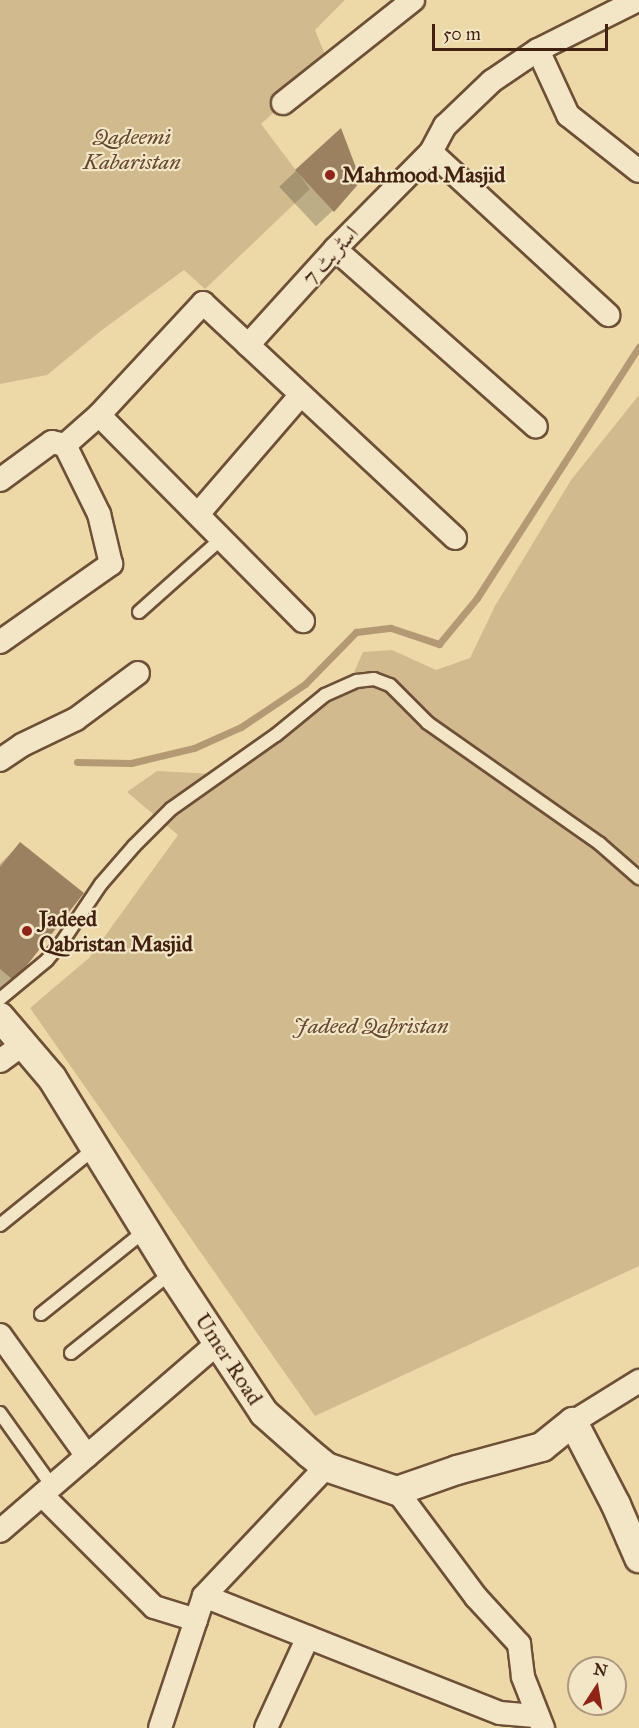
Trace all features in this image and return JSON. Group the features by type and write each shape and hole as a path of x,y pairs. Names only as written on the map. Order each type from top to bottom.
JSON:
{"street":[{"path":"283,103 412,0"},
{"name":"اسٹریٹ 7","path":"248,345 335,249 431,152 446,126 492,81 538,50 628,2"},
{"path":"538,50 568,115 639,171"},
{"path":"431,152 608,315"},
{"path":"335,249 536,428"},
{"path":"65,445 99,415 203,303 300,396 455,538"},
{"path":"198,514 300,396"},
{"path":"99,415 303,621"},
{"path":"0,480 52,442 65,445"},
{"path":"0,642 111,564 99,514 65,445"},
{"path":"0,760 22,745 76,719 138,673"},
{"name":"Umer Road","path":"0,1017 52,1078 172,1272 264,1413 326,1467 397,1491"},
{"path":"0,1061 23,1044"},
{"path":"0,1335 87,1456"},
{"path":"0,1531 218,1343"},
{"path":"540,1722 523,1677 519,1644 476,1597 397,1491 457,1470 542,1447 573,1422 639,1382"},
{"path":"573,1422 632,1524 639,1558"},
{"path":"160,1728 204,1596 326,1467"},
{"path":"47,1490 154,1607 196,1620"},
{"path":"204,1596 500,1713 540,1722"},
{"path":"266,1728 308,1637"}],"lane":[{"path":"139,612 222,538"},
{"path":"0,999 46,960 62,942 101,884 134,846 171,809 276,735 325,695 357,681 374,679 390,686 428,723 600,844 639,878"},
{"path":"0,1225 95,1148"},
{"path":"41,1314 146,1230"},
{"path":"71,1353 172,1272"},
{"path":"0,1413 47,1490"}],"green space":[{"name":"Qadeemi Kabaristan","path":"0,0 345,0 315,30 328,62 261,124 310,189 205,289 184,270 102,330 47,375 0,384"},
{"name":"Jadeed Qabristan","path":"639,395 639,1266 315,1416 30,1008 89,958 178,835 127,792 157,771 214,774 347,688 363,652 392,650 436,670 470,658 495,606 571,480"}],"building":[{"name":"Mahmood Masjid","path":"341,128 361,181 334,212 295,170"},
{"name":"Jadeed Qabristan Masjid","path":"20,842 84,893 24,969 12,979 0,969 0,867"}],"waterway":[{"path":"77,762 131,763 194,748 241,727 305,684 356,632 391,628 439,644 477,598 639,347"}],"place":[{"name":"Mahmood Masjid","path":"330,175"},
{"name":"Jadeed Qabristan Masjid","path":"27,931"}]}
